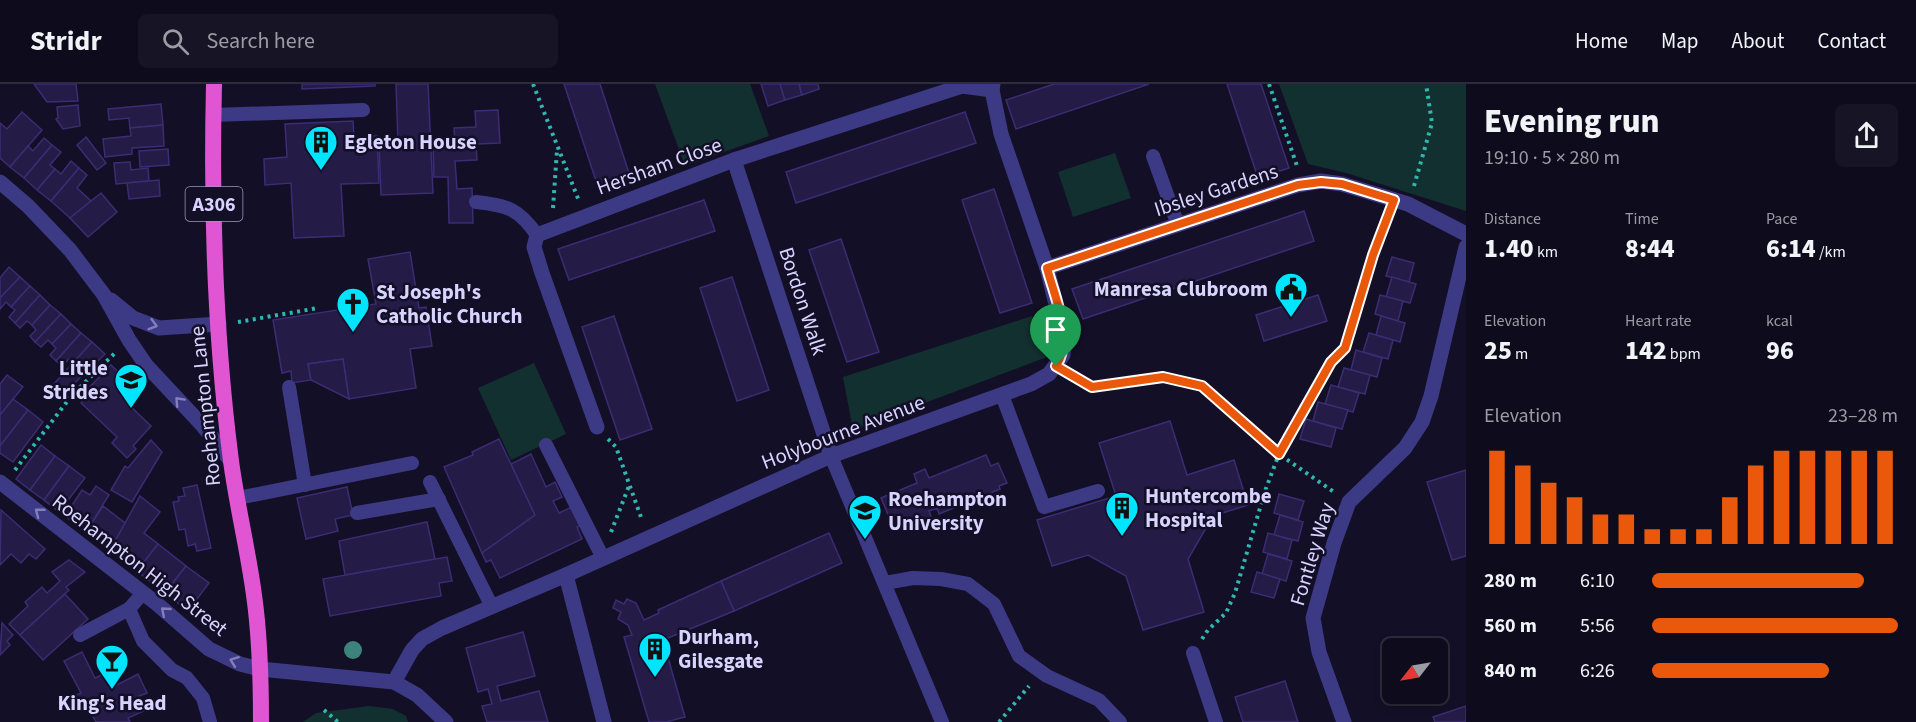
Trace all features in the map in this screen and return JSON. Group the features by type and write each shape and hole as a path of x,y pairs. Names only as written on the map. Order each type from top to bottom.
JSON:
{"highway":[{"name":"Roehampton Lane","path":"214,84 213,160 219,324 231,461 254,594 260,669 261,722"}],"street":[{"name":"Hersham Close","path":"537,235 734,160 962,86 992,87"},
{"path":"992,87 1001,134 1047,268 1065,341 1063,355 1056,366"},
{"name":"Bordon Walk","path":"734,160 831,456"},
{"path":"0,182 28,206 70,250 104,295 146,365 231,461"},
{"name":"Ibsley Gardens","path":"1047,268 1298,185 1321,182 1342,184 1401,202 1466,234"},
{"path":"537,235 534,248 597,427"},
{"name":"Fontley Way","path":"1344,722 1319,652 1313,618 1334,543 1349,502 1405,448 1422,422 1431,396 1466,248"},
{"path":"104,295 133,318 159,328 219,324"},
{"name":"Holybourne Avenue","path":"393,682 412,650 422,639 442,628 831,456 1002,395 1049,374 1056,366"},
{"name":"Roehampton High Street","path":"0,482 143,593 209,649 240,664 260,669 393,682"},
{"path":"566,575 604,722"},
{"path":"393,682 417,695 446,722"}],"lane":[{"path":"213,115 363,110"},
{"path":"1153,156 1178,225"},
{"path":"476,202 501,204 528,222 537,235"},
{"path":"289,387 305,485"},
{"path":"1002,395 1044,507 1098,490"},
{"path":"546,445 609,555"},
{"path":"831,456 942,722"},
{"path":"238,498 412,463"},
{"path":"430,482 492,607"},
{"path":"357,513 439,499"},
{"path":"885,583 914,578 941,579 968,584 994,604 1019,656 1041,672 1099,700 1120,722"},
{"path":"80,635 129,609 143,593"},
{"path":"129,609 143,641 172,670 187,678 203,698 210,722"},
{"path":"1193,653 1216,722"}],"path":[{"path":"533,84 585,216"},
{"path":"1269,84 1296,161 1298,185"},
{"path":"1193,653 1208,630 1226,613 1235,593 1265,491 1279,454 1331,362 1345,348 1373,255 1401,202 1432,123 1426,84"},
{"path":"556,226 552,212 557,146"},
{"path":"219,324 318,308"},
{"path":"16,469 72,394 129,340"},
{"path":"1056,366 1092,387 1163,377 1202,386 1279,454 1349,502"},
{"path":"597,427 615,447 648,538"},
{"path":"609,555 610,535 629,486"},
{"path":"999,722 1041,672"},
{"path":"324,710 339,722"}],"green space":[{"path":"655,84 750,84 769,136 685,166"},
{"path":"1279,84 1466,84 1466,211 1346,173 1308,164"},
{"path":"1115,153 1131,198 1073,217 1058,172"},
{"path":"1032,316 1047,357 853,430 843,377"},
{"path":"534,363 566,434 511,460 478,388"},
{"path":"369,706 393,709 406,716 408,722 303,722 316,713"}],"building":[{"path":"34,84 76,84 78,101 47,102"},
{"path":"302,84 375,84 375,86 302,89"},
{"path":"396,84 428,84 433,193 381,195 379,144 398,143"},
{"path":"564,84 600,84 630,176 598,187"},
{"path":"761,84 780,84 785,100 768,106"},
{"path":"780,84 799,84 802,95 785,100"},
{"path":"799,84 818,84 819,89 802,95"},
{"path":"1054,84 1149,84 1016,129 1006,100"},
{"path":"1227,84 1261,84 1289,168 1258,178"},
{"path":"161,104 163,125 130,128 129,118 109,120 108,109"},
{"path":"78,105 80,126 63,129 56,119 58,118 57,107"},
{"path":"498,110 500,143 476,144 477,160 455,161 457,189 472,188 473,223 449,223 448,177 434,177 433,145 455,144 454,128 476,127 475,111"},
{"path":"22,112 42,130 10,167 0,158 0,123 7,129"},
{"path":"965,112 976,143 796,203 786,172"},
{"name":"Egleton House","path":"353,121 354,137 377,136 379,183 341,184 344,236 294,238 291,183 265,185 264,159 287,157 285,124"},
{"path":"163,125 164,146 132,148 132,154 105,157 103,139 131,136 130,128"},
{"path":"86,137 106,163 97,170 77,145"},
{"path":"44,138 52,145 24,178 10,167 28,146 33,151"},
{"path":"52,145 61,152 50,165 55,169 37,190 24,178"},
{"path":"168,149 169,165 140,167 139,151"},
{"path":"71,161 79,168 51,201 37,190 55,169 61,174"},
{"path":"130,162 131,170 148,168 149,181 116,184 114,163"},
{"path":"79,168 87,175 77,188 91,201 70,218 51,201"},
{"path":"159,180 160,196 129,199 127,183"},
{"path":"994,189 1032,303 1000,313 962,200"},
{"path":"101,193 117,212 88,237 70,218"},
{"path":"704,200 715,231 569,280 558,249"},
{"path":"1304,211 1314,241 1083,319 1072,289"},
{"path":"841,239 879,352 847,362 809,250"},
{"name":"St Joseph's Catholic Church","path":"410,252 419,308 426,307 432,346 410,349 416,388 349,399 343,359 308,364 311,380 292,383 291,371 282,373 273,320 376,304 368,259"},
{"path":"1392,257 1414,263 1409,282 1386,276"},
{"path":"9,267 20,277 0,298 0,278"},
{"path":"20,277 30,286 11,307 6,302 0,309 0,298"},
{"path":"732,277 769,390 737,401 700,288"},
{"path":"1392,277 1416,284 1410,303 1386,297"},
{"path":"30,286 40,295 15,323 9,317 15,310 11,307"},
{"path":"40,295 50,305 32,325 27,321 20,328 15,323"},
{"name":"Manresa Clubroom","path":"1318,295 1327,321 1264,341 1256,315"},
{"path":"1380,295 1403,301 1398,321 1375,314"},
{"path":"50,305 61,314 35,342 30,336 36,330 32,325"},
{"path":"61,314 71,324 52,344 48,340 41,347 35,342"},
{"path":"614,316 652,429 620,440 582,327"},
{"path":"1381,316 1405,323 1400,342 1376,335"},
{"path":"71,324 81,333 56,361 50,355 56,348 52,344"},
{"path":"81,333 92,342 73,363 69,359 62,366 56,361"},
{"path":"1369,333 1393,340 1388,359 1363,352"},
{"path":"92,342 105,354 62,395 52,386"},
{"path":"1356,350 1382,358 1377,377 1351,370"},
{"path":"343,359 349,399 311,380 308,364"},
{"path":"111,365 133,386 128,391 129,398 126,402 151,426 133,446 136,449 127,458 112,443 117,437 81,403 84,399 81,396"},
{"path":"1344,368 1370,375 1365,394 1338,387"},
{"path":"7,375 23,387 0,415 0,384"},
{"path":"1331,385 1359,393 1353,412 1325,404"},
{"path":"13,399 28,410 0,446 0,415"},
{"path":"1318,402 1348,410 1342,429 1313,421"},
{"path":"28,410 43,422 13,462 0,453 0,446"},
{"path":"1306,419 1336,428 1331,447 1300,439"},
{"name":"Huntercombe Hospital","path":"1170,421 1187,475 1234,460 1248,505 1213,516 1188,559 1204,612 1143,630 1126,576 1088,555 1052,566 1037,520 1116,496 1099,443"},
{"path":"499,439 535,515 482,553 444,467 473,455 472,452"},
{"path":"151,440 162,452 132,502 111,490 125,466 128,468"},
{"path":"41,445 55,456 30,490 16,479"},
{"path":"531,454 546,487 555,482 562,497 553,501 559,513 574,506 583,525 577,527 582,539 500,578 491,560 486,562 482,553 535,515 511,464"},
{"path":"986,455 991,466 998,463 1007,483 999,486 1000,489 939,514 937,508 929,511 931,516 895,531 881,498 917,483 914,474 925,469 929,478"},
{"path":"55,456 69,466 44,500 30,490"},
{"path":"69,466 85,478 59,512 44,500"},
{"path":"1466,470 1466,556 1452,560 1427,482"},
{"path":"197,485 211,548 197,551 195,544 188,546 185,529 179,530 173,502 179,501 178,497 185,496 183,488"},
{"path":"96,486 109,495 86,532 65,516 82,490 90,495"},
{"path":"347,487 353,515 335,519 338,531 306,539 297,498"},
{"path":"1279,494 1304,501 1298,520 1274,513"},
{"path":"140,496 160,512 144,533 158,544 137,571 110,550"},
{"path":"103,506 125,523 110,550 86,532"},
{"path":"1,510 45,549 36,559 29,554 21,563 11,554 0,565"},
{"path":"1280,515 1303,522 1298,541 1274,535"},
{"path":"427,522 435,559 345,575 339,541"},
{"path":"829,533 842,563 734,611 721,581"},
{"path":"1268,533 1292,540 1287,559 1263,552"},
{"path":"158,544 186,566 165,593 137,571"},
{"path":"1268,554 1292,561 1286,581 1262,574"},
{"path":"447,557 452,581 439,583 441,596 330,616 323,579"},
{"path":"69,560 85,572 66,587 69,590 20,635 9,624 28,606 25,602 42,587 47,593 60,581 52,572"},
{"path":"186,566 209,583 188,611 165,593"},
{"path":"1257,572 1280,579 1274,598 1251,592"},
{"name":"Durham, Gilesgate","path":"721,581 734,611 663,640 685,717 666,722 649,722 624,637 632,635 628,625 618,619 621,612 613,608 616,600 624,604 627,599 636,603 644,620 659,613 658,610"},
{"path":"65,594 88,619 43,660 20,635"},
{"path":"2,623 13,635 7,641 10,645 0,655"},
{"path":"523,632 535,676 497,686 501,701 539,691 548,722 487,722 482,706 492,704 488,689 478,692 466,648"},
{"name":"King's Head","path":"82,652 95,678 106,673 113,687 138,674 147,693 139,696 146,710 128,718 130,722 96,722 85,702 75,707 70,698 81,693 64,661"},
{"path":"1285,681 1298,722 1243,722 1235,697"},
{"path":"1466,706 1466,722 1435,722 1433,717"}],"place":[{"name":"Egleton House","path":"321,171"},
{"name":"Manresa Clubroom","path":"1291,318"},
{"name":"St Joseph's Catholic Church","path":"353,333"},
{"name":"Little Strides","path":"131,409"},
{"name":"Huntercombe Hospital","path":"1122,537"},
{"name":"Roehampton University","path":"865,540"},
{"name":"Durham, Gilesgate","path":"655,678"},
{"name":"King's Head","path":"112,690"}],"route":[{"path":"1321,182 1342,184 1394,200 1373,255 1345,348 1331,362 1279,454 1202,386 1163,377 1092,387 1056,366 1063,355 1065,341 1047,268 1298,185 1321,182"}]}
